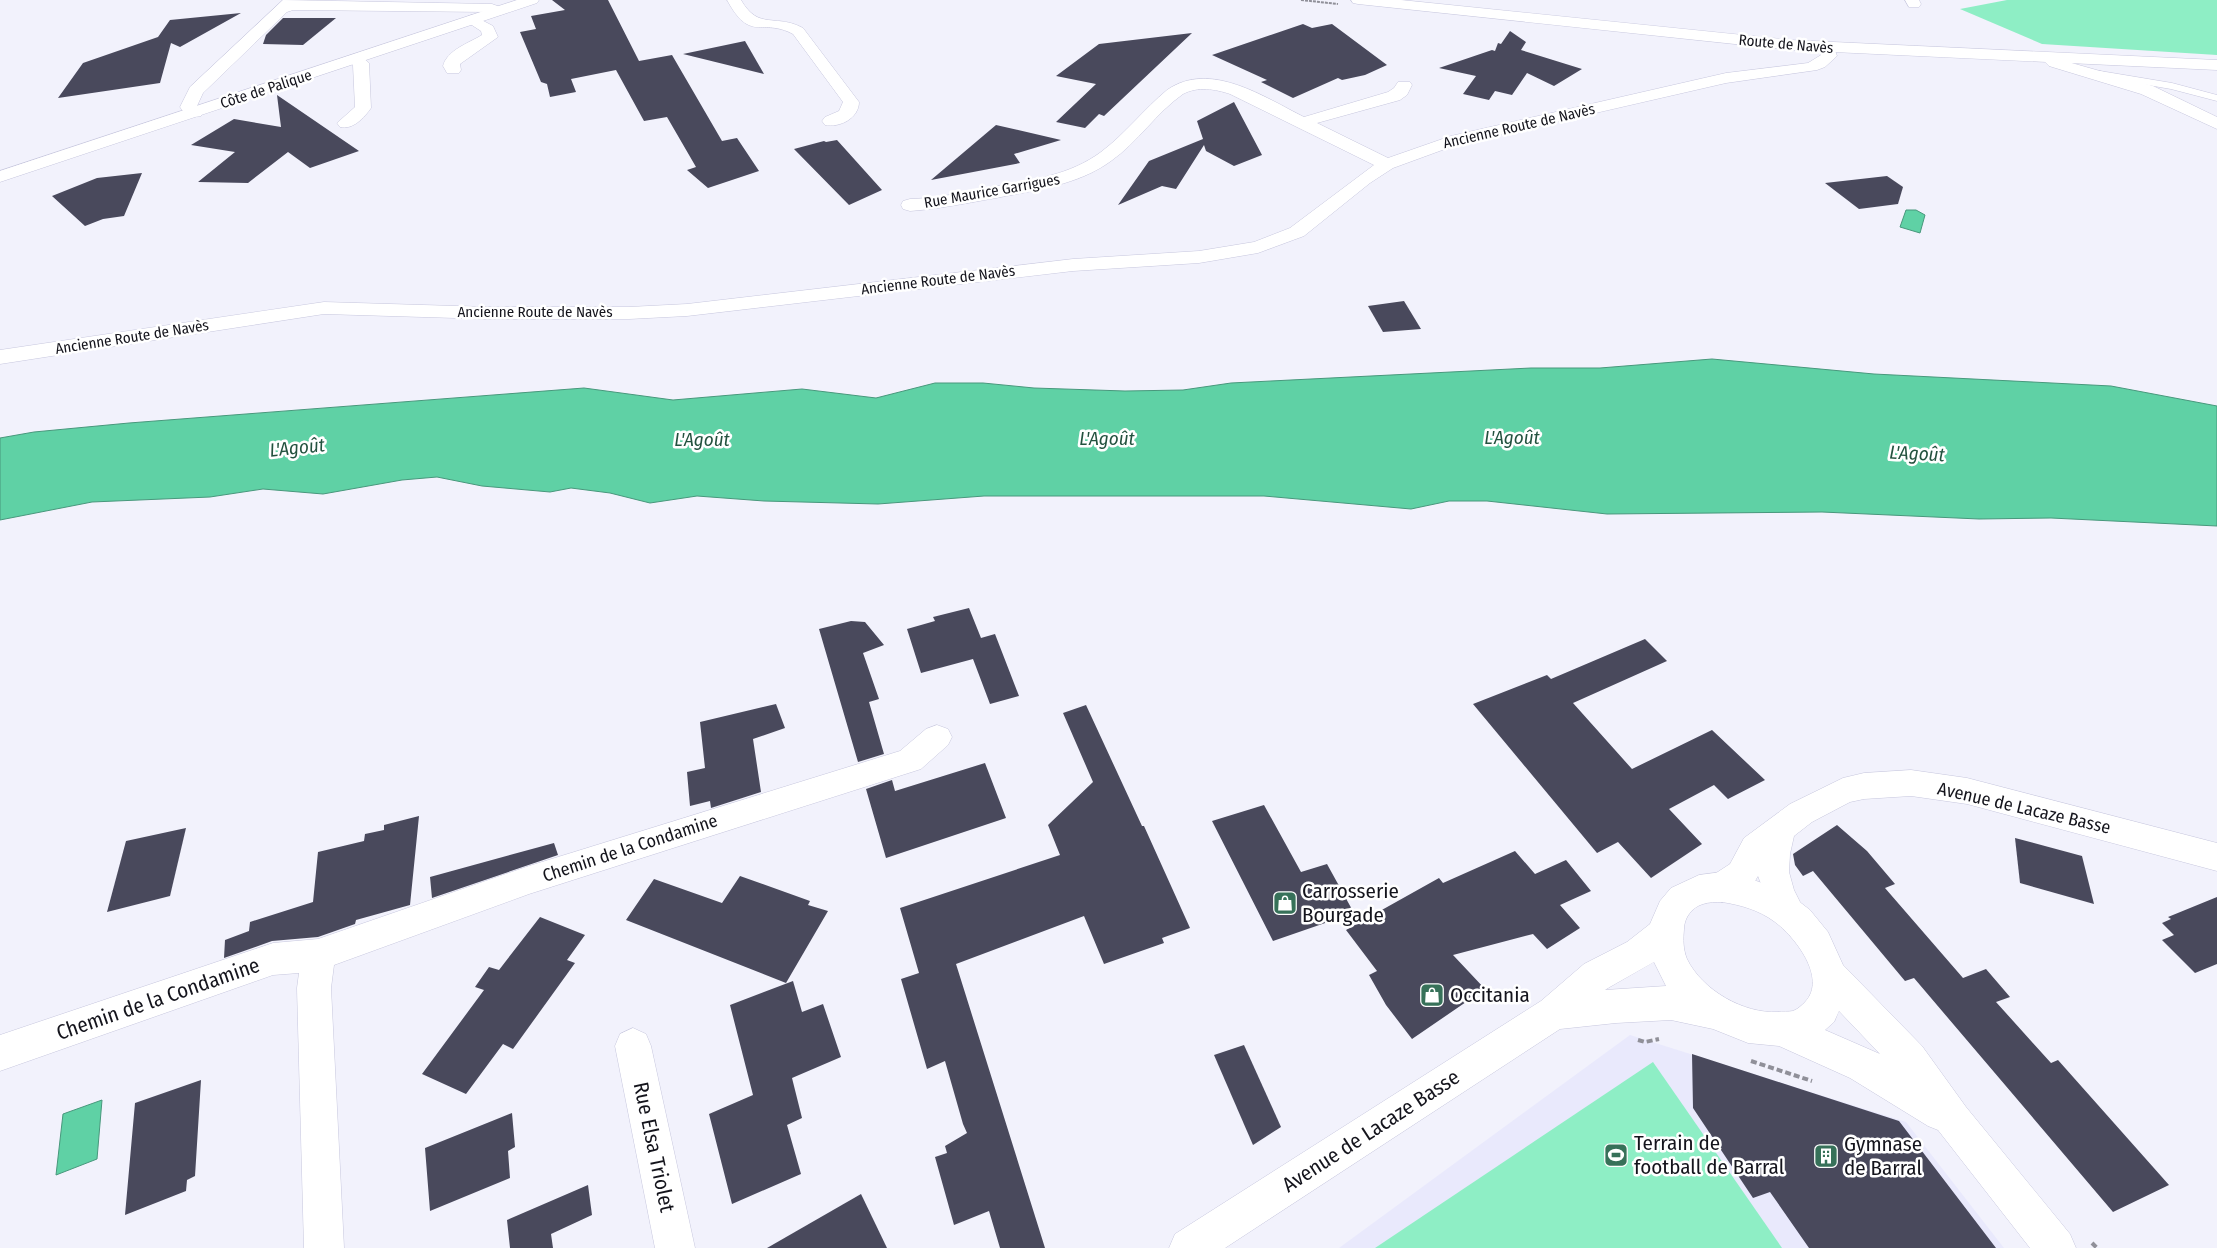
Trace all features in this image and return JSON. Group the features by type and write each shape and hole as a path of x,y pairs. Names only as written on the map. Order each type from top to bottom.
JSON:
{"street":[{"name":"Côte de Palique","path":"0,177 192,109 355,59 472,20 495,9 532,0"},
{"path":"734,0 739,12 752,22 785,25 798,31 851,102 851,108 848,113 831,121"},
{"name":"Route de Navès","path":"1358,0 1684,35 1827,48 2217,65"},
{"path":"192,109 192,97 202,85 287,4 293,6 495,9"},
{"path":"453,70 451,66 457,57 490,36 488,29 472,20"},
{"name":"Ancienne Route de Navès","path":"0,357 324,308 489,313 629,313 687,310 1073,265 1199,257 1244,250 1279,241 1308,225 1339,199 1387,164 1451,141 1726,78 1811,67 1826,60 1829,56 1827,48"},
{"path":"2049,58 2055,62 2147,90 2217,124"},
{"path":"346,123 363,108 361,63 355,59"},
{"name":"Rue Maurice Garrigues","path":"910,205 941,203 1031,186 1075,174 1104,158 1171,95 1186,87 1196,85 1222,86 1236,90 1387,164"},
{"path":"1303,123 1394,96 1401,91 1404,85"},
{"name":"Chemin de la Condamine","path":"0,1054 273,959 318,955 538,877 910,760 937,737"},
{"name":"Avenue de Lacaze Basse","path":"1722,887 1742,874 1755,848 1801,813 1843,791 1864,786 1911,783 1967,791 2217,857"},
{"path":"1780,830 1772,855 1774,884 1788,912"},
{"path":"1722,887 1744,890 1767,899 1788,912 1808,930 1821,952 1828,973 1829,990 1824,1005 1815,1018 1801,1026 1783,1030 1761,1030 1738,1024 1716,1012 1694,996 1678,975 1668,954 1665,933 1669,914 1681,899 1700,890 1722,887"},
{"name":"Avenue de Lacaze Basse","path":"1189,1248 1554,1013 1596,976 1639,953 1665,933"},
{"path":"318,955 314,988 324,1248"},
{"path":"1828,973 1857,1006 1909,1059 1953,1120 2056,1248"},
{"path":"1554,1013 1616,1006 1670,1004 1716,1012"},
{"path":"1783,1030 1863,1065 1953,1120"},
{"name":"Rue Elsa Triolet","path":"633,1046 675,1248"}],"lane":[{"path":"2094,73 2164,84 2217,98"}],"path":[{"path":"1632,1035 1638,1040 1645,1042 1665,1038"},
{"path":"1742,1058 1815,1082"}],"shaded area":[{"path":"2007,0 2217,0 2217,55 2042,44 1960,9"},
{"path":"1630,1035 1906,1122 2004,1248 1339,1248"},
{"name":"Terrain de football de Barral","path":"1653,1062 1782,1248 1375,1248"}],"water":[{"path":"1906,210 1916,210 1925,215 1920,233 1900,227"},
{"name":"L'Agoût","path":"1712,359 1874,374 2111,386 2217,406 2217,526 2051,518 1979,519 1822,512 1607,514 1487,501 1449,501 1411,509 1264,496 984,496 878,504 764,501 697,496 650,503 610,493 571,488 550,492 482,486 437,477 402,480 323,494 263,489 210,497 92,502 0,520 0,438 34,432 129,423 584,388 673,400 802,389 876,398 935,383 983,383 1034,388 1125,391 1183,390 1231,383 1531,368 1600,368"},
{"path":"102,1100 97,1159 56,1175 63,1114"}],"building":[{"path":"552,0 608,0 639,61 672,55 722,141 737,138 759,171 708,188 687,170 696,167 667,117 644,121 616,70 571,79 576,92 550,97 547,84 541,82 520,32 536,29 531,16 565,10"},
{"path":"241,13 180,47 171,43 160,83 58,98 83,63 158,37 170,20"},
{"path":"283,18 336,18 303,45 263,44 266,35"},
{"path":"1303,24 1312,28 1332,24 1387,65 1365,75 1342,80 1338,78 1293,98 1261,82 1267,80 1212,55"},
{"path":"1510,31 1526,42 1521,50 1582,69 1554,86 1527,73 1512,95 1495,91 1489,100 1463,94 1476,76 1439,68 1492,50 1495,51 1498,43 1501,44"},
{"path":"1192,33 1104,116 1099,114 1085,128 1056,122 1096,84 1056,76 1099,44"},
{"path":"745,41 764,74 683,54"},
{"path":"277,95 359,151 310,168 288,152 248,183 198,182 235,152 191,145 234,119 281,127"},
{"path":"1234,102 1262,155 1234,166 1206,151 1204,145 1176,189 1162,186 1118,205 1149,161 1203,139 1197,121"},
{"path":"996,125 1061,140 1014,154 1020,163 931,180"},
{"path":"837,140 882,190 849,205 794,149 824,141"},
{"path":"142,173 124,216 103,219 85,226 52,196 97,178"},
{"path":"1887,176 1903,187 1898,204 1859,209 1825,183"},
{"path":"1404,301 1421,329 1383,332 1368,306"},
{"path":"969,608 981,638 995,634 1019,696 990,704 973,659 921,673 907,629 935,621 933,617"},
{"path":"851,621 865,622 884,645 863,653 879,699 869,702 884,754 858,762 819,629"},
{"path":"1645,639 1667,661 1573,703 1632,769 1712,730 1765,780 1728,799 1714,785 1669,809 1702,844 1651,878 1618,842 1597,853 1473,704 1547,675 1551,679"},
{"path":"776,704 785,728 753,739 761,792 711,808 710,801 690,806 687,772 705,768 700,722"},
{"path":"1086,705 1190,928 1162,938 1164,943 1104,964 1084,916 956,964 1045,1248 1000,1248 989,1211 954,1225 935,1157 947,1153 945,1146 967,1133 945,1061 927,1069 901,979 919,973 900,908 1060,855 1048,825 1093,782 1063,713"},
{"path":"985,763 1006,818 886,858 866,789 892,780 895,791"},
{"path":"1264,805 1301,872 1327,864 1354,913 1273,941 1212,821"},
{"path":"419,816 410,905 356,920 355,924 318,937 272,941 224,958 225,940 249,931 250,922 313,902 318,852 364,841 365,834 384,830 384,825"},
{"path":"1837,825 1867,851 1895,884 1885,888 1963,978 1986,969 2010,997 1996,1002 2051,1063 2058,1060 2169,1185 2113,1212 1914,978 1905,981 1813,871 1803,876 1795,865 1793,854"},
{"path":"186,828 170,896 107,912 126,841"},
{"path":"2015,838 2082,856 2094,904 2020,883"},
{"path":"554,843 558,855 432,898 430,877"},
{"path":"1515,851 1535,874 1566,860 1591,891 1560,905 1580,928 1547,949 1533,934 1453,955 1485,989 1412,1039 1386,1005 1369,975 1377,971 1346,930 1439,878 1443,883"},
{"path":"740,876 810,901 808,905 828,911 786,983 626,920 654,879 722,903"},
{"path":"2217,897 2217,964 2195,973 2162,940 2174,935 2162,923 2171,919 2168,917"},
{"path":"540,917 585,935 567,960 575,963 513,1049 503,1044 466,1094 422,1074 484,990 475,987 489,967 499,970"},
{"path":"793,981 802,1012 823,1004 841,1057 792,1078 802,1118 787,1125 801,1174 732,1204 709,1114 753,1095 730,1005"},
{"path":"1244,1045 1281,1127 1253,1145 1214,1055"},
{"name":"Gymnase de Barral","path":"1692,1054 1899,1121 1996,1248 1809,1248 1770,1192 1753,1198 1693,1108"},
{"path":"201,1080 195,1176 187,1180 186,1191 125,1215 135,1103"},
{"path":"512,1113 515,1147 508,1151 510,1178 430,1211 425,1148"},
{"path":"588,1185 592,1215 551,1234 553,1248 510,1248 507,1220"},
{"path":"861,1194 887,1248 767,1248"}],"place":[{"name":"Carrosserie Bourgade","path":"1285,903"},
{"name":"Occitania","path":"1432,995"},
{"name":"Terrain de football de Barral","path":"1616,1155"},
{"name":"Gymnase de Barral","path":"1826,1156"}]}
